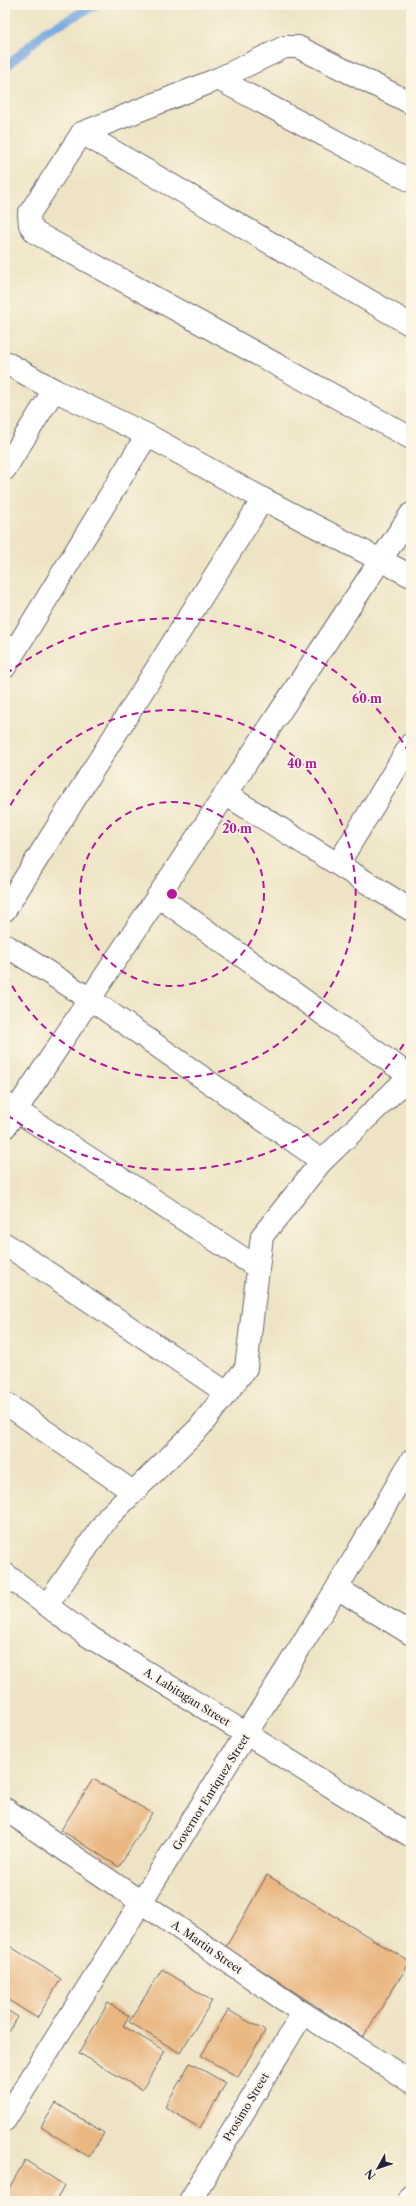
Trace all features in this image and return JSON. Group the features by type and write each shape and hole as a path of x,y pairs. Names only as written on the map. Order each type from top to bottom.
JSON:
{"street":[{"path":"411,103 298,47 285,47 218,79 82,134 29,214 30,225 36,233 411,438"},
{"path":"218,79 411,181"},
{"path":"82,134 411,325"},
{"path":"5,362 54,390 148,435 263,499 411,576"},
{"path":"5,469 54,390"},
{"path":"5,666 148,435"},
{"path":"5,910 263,499"},
{"path":"258,1268 9,1114 90,999 411,514"},
{"path":"338,864 411,744"},
{"path":"225,794 411,910"},
{"path":"46,1605 109,1516 198,1428 246,1368 262,1236 322,1161 411,1076 158,896"},
{"path":"5,945 90,999 322,1161"},
{"path":"5,1244 227,1393"},
{"path":"5,1403 133,1492"},
{"name":"Governor Enriquez Street","path":"5,2120 337,1588 411,1461"},
{"name":"A. Labitagan Street","path":"5,1574 85,1634 411,1836"},
{"path":"337,1588 411,1634"},
{"name":"A. Martin Street","path":"5,1809 303,2014 411,2082"},
{"name":"Prosimo Street","path":"190,2201 303,2014"},
{"path":"408,2201 411,2196"}],"building":[{"path":"93,1779 152,1813 119,1867 61,1830"},
{"path":"267,1875 410,1962 363,2037 226,1947"},
{"path":"8,1945 61,1979 37,2018 5,1998 5,1949"},
{"path":"162,1969 212,2001 180,2053 129,2022"},
{"path":"108,2003 129,2016 123,2026 165,2051 142,2090 79,2053"},
{"path":"5,2009 18,2017 5,2038"},
{"path":"228,2010 265,2031 238,2077 201,2056"},
{"path":"190,2063 226,2083 200,2128 165,2107"},
{"path":"56,2103 104,2133 89,2157 41,2127"},
{"path":"25,2160 64,2185 56,2201 14,2201 5,2195"}],"waterway":[{"path":"5,68 46,31 96,5"}]}
